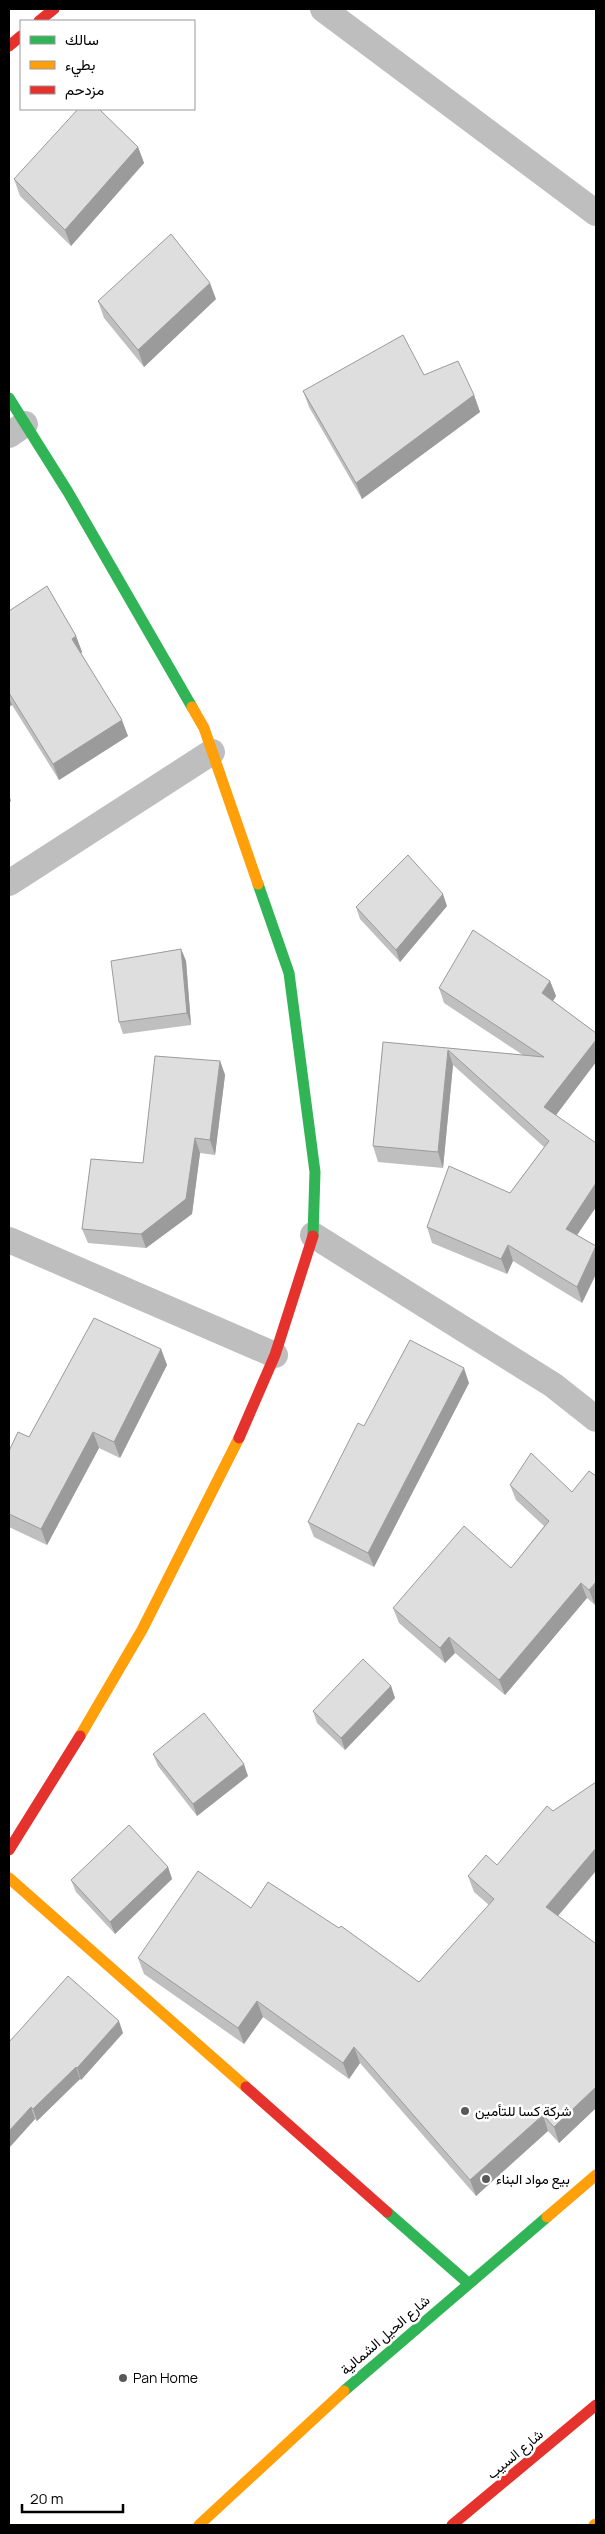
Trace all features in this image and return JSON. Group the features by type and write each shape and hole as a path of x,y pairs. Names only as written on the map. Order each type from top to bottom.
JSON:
{"main road":[{"path":"40,20 54,9"},
{"path":"9,46 20,37"},
{"path":"9,398 17,430 68,492 204,728 289,973 315,1172 314,1235 275,1355 246,1423 142,1630 58,1774 9,1850"},
{"path":"9,1878 468,2283"},
{"name":"شارع الحيل الشمالية","path":"199,2525 376,2361 596,2174"},
{"name":"شارع السيب","path":"452,2525 596,2405"}],"street":[{"path":"323,9 596,213"},
{"path":"9,883 212,752"},
{"path":"314,1235 553,1385 596,1419"},
{"path":"9,1240 275,1355"}],"building":[{"path":"77,110 100,110 138,147 65,230 14,179"},
{"path":"171,234 210,283 138,350 98,301"},
{"path":"403,335 424,375 458,361 474,395 356,483 303,391"},
{"path":"47,586 76,636 72,639 122,720 53,764 9,693 9,611"},
{"path":"408,855 443,894 396,950 356,907"},
{"path":"473,930 550,981 542,993 596,1033 596,1040 544,1107 596,1143 596,1183 566,1229 596,1246 577,1287 508,1245 501,1259 427,1227 449,1166 510,1193 549,1141 448,1050 438,1152 373,1146 383,1042 544,1057 439,988"},
{"path":"181,949 187,1013 119,1022 111,961"},
{"path":"155,1056 220,1061 210,1140 195,1138 186,1199 141,1234 82,1229 91,1159 143,1163"},
{"path":"94,1318 161,1349 114,1442 93,1432 41,1529 9,1514 9,1451 18,1432 29,1437"},
{"path":"410,1340 464,1368 368,1553 308,1522 358,1423 364,1426"},
{"path":"531,1453 572,1492 589,1471 596,1476 596,1582 589,1590 581,1583 499,1680 449,1637 440,1648 393,1608 464,1526 511,1568 549,1521 510,1485"},
{"path":"363,1659 391,1686 341,1738 313,1711"},
{"path":"204,1713 244,1764 193,1804 153,1754"},
{"path":"596,1782 596,1848 546,1907 596,1942 596,2087 554,2127 543,2115 470,2180 354,2047 343,2063 257,2001 238,2028 138,1958 198,1871 251,1908 268,1882 339,1928 341,1926 419,1982 494,1899 468,1876 486,1855 497,1865 547,1806 553,1811"},
{"path":"129,1825 168,1867 110,1922 71,1880"},
{"path":"68,1976 119,2021 77,2068 33,2109 31,2107 9,2131 9,2042"}],"traffic: fast":[{"path":"9,398 68,492 192,707"},
{"path":"258,884 289,973 315,1172 313,1236"},
{"path":"387,2212 468,2283"},
{"path":"344,2391 547,2217"}],"traffic: slow":[{"path":"192,707 204,728 258,884"},
{"path":"80,1736 142,1630 239,1438"},
{"path":"9,1878 246,2087"},
{"path":"547,2217 596,2175"},
{"path":"199,2525 344,2391"}],"traffic: jam":[{"path":"40,20 54,9"},
{"path":"9,46 20,37"},
{"path":"239,1438 275,1355 313,1236"},
{"path":"9,1850 80,1736"},
{"path":"246,2087 387,2212"},
{"path":"452,2525 596,2405"}],"place":[{"name":"شركة كسا للتأمين","path":"465,2111"},
{"name":"بيع مواد البناء","path":"486,2179"},
{"name":"Pan Home","path":"123,2378"}]}
